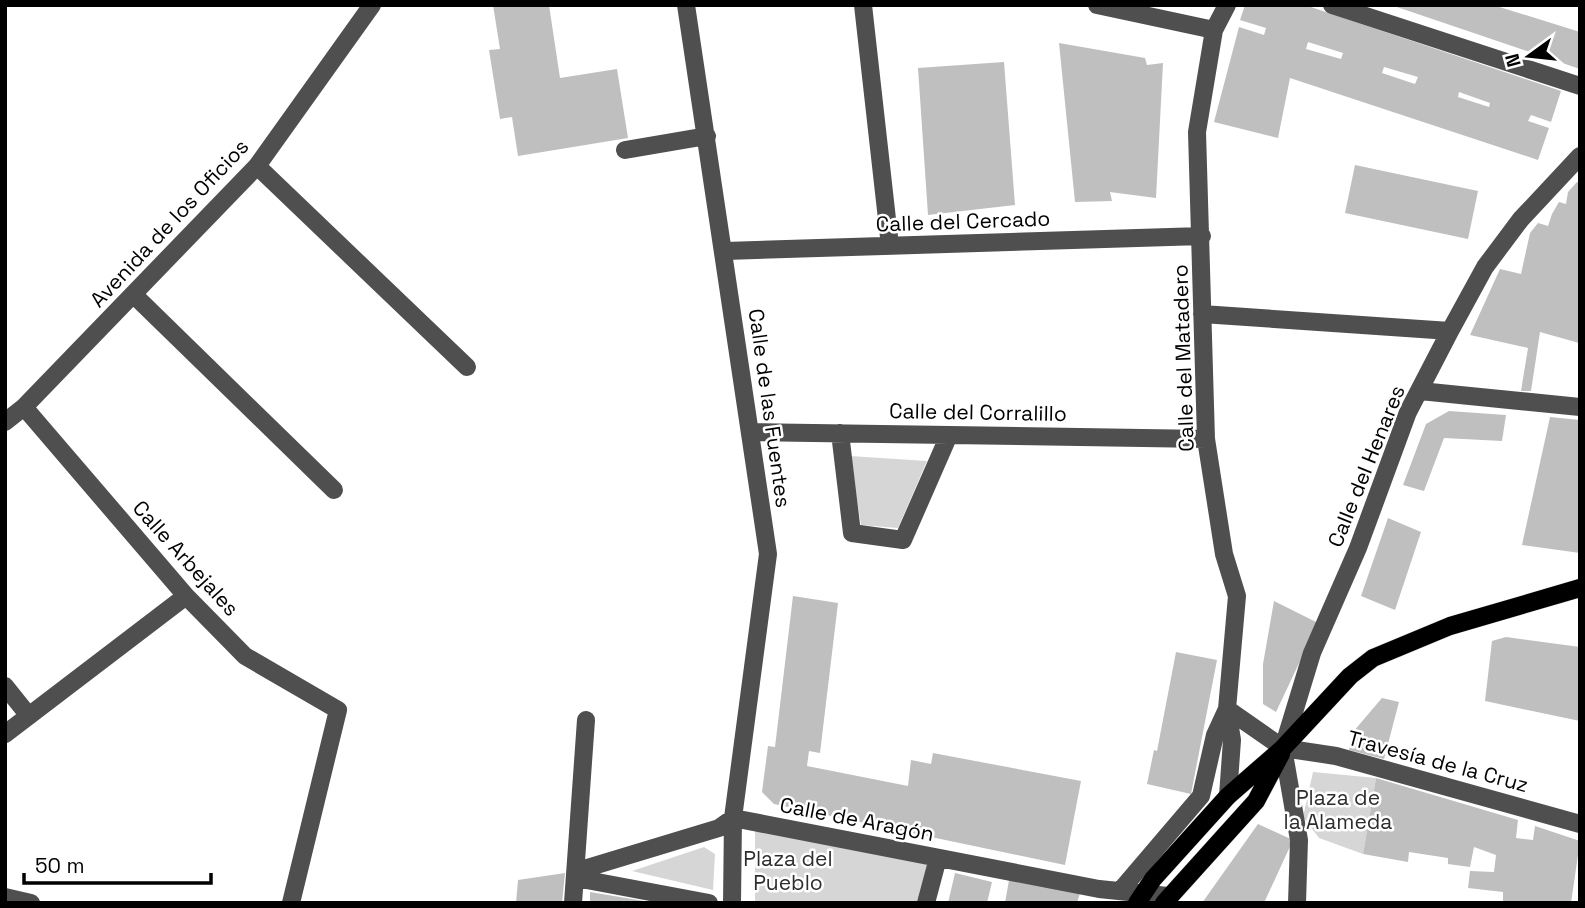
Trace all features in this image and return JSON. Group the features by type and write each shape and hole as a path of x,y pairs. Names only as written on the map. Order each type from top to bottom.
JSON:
{"main road":[{"path":"1155,899 1172,874 1230,812 1228,796 1288,742 1350,676 1373,658 1450,626 1578,588"},
{"path":"1155,899 1256,801 1288,742"}],"street":[{"name":"Avenida de los Oficios","path":"5,422 24,407 257,166 372,5"},
{"name":"Calle de las Fuentes","path":"686,5 725,251 768,554 733,818 732,903"},
{"path":"863,5 890,246"},
{"path":"1097,5 1214,30"},
{"name":"Calle del Matadero","path":"1227,5 1214,30 1197,132 1206,439 1224,554 1237,596 1227,709 1232,740 1228,796"},
{"path":"1332,5 1580,86"},
{"path":"625,150 707,136"},
{"name":"Calle del Henares","path":"1288,742 1312,653 1358,548 1408,412 1485,267 1521,219 1580,156"},
{"path":"257,166 467,367"},
{"name":"Calle del Cercado","path":"725,251 1202,236"},
{"path":"134,295 334,490"},
{"path":"1202,314 1450,331"},
{"path":"1420,391 1580,407"},
{"name":"Calle Arbejales","path":"24,407 186,596 245,656 338,710 291,903"},
{"name":"Calle del Corralillo","path":"750,432 1206,439"},
{"path":"840,433 852,533 903,540 949,435"},
{"path":"5,734 186,596"},
{"path":"5,686 29,716"},
{"path":"1227,709 1288,742 1299,840 1297,903"},
{"name":"Calle del Matadero","path":"1120,891 1201,796 1215,735 1227,709"},
{"path":"573,903 586,720"},
{"name":"Travesía de la Cruz","path":"1288,742 1580,824"},
{"path":"576,874 719,828 733,818"},
{"name":"Calle de Aragón","path":"733,818 938,858 1096,896 1120,891 1155,899"},
{"path":"926,903 938,858"},
{"path":"576,874 709,903"},
{"path":"5,897 31,903"}],"green space":[{"path":"850,456 927,461 898,528 861,525"},
{"name":"Plaza de la Alameda","path":"1313,772 1376,778 1363,854 1319,838 1303,817"},
{"name":"Plaza del Pueblo","path":"755,831 928,862 918,903 755,903"},
{"path":"704,847 715,854 713,890 632,871"}],"building":[{"path":"493,5 549,5 560,78 617,69 628,138 518,156 512,117 500,119 489,50 500,49"},
{"path":"1245,5 1305,5 1561,91 1551,122 1531,115 1528,121 1549,128 1538,160 1290,78 1278,138 1214,122 1239,27 1264,35 1266,28 1240,20","holes":["1308,42 1343,53 1341,59 1306,49","1384,67 1418,77 1415,84 1382,73","1459,92 1490,103 1489,107 1458,97"]},
{"path":"1391,5 1493,5 1580,32 1580,69"},
{"path":"1059,43 1145,58 1147,65 1163,63 1156,198 1110,192 1112,201 1075,202"},
{"path":"1004,62 1015,205 928,215 918,68"},
{"path":"1355,165 1478,191 1468,239 1345,213"},
{"path":"1577,182 1580,183 1579,343 1540,332 1531,391 1521,391 1528,348 1470,335 1500,269 1521,274 1530,233 1538,223 1548,226 1559,202 1566,204 1568,192"},
{"path":"1449,411 1506,415 1502,441 1444,438 1424,491 1403,485 1426,424"},
{"path":"1550,417 1580,420 1580,553 1522,545"},
{"path":"1388,518 1421,532 1395,610 1361,596"},
{"path":"793,596 838,603 820,753 809,751 807,766 908,786 911,760 931,764 933,753 1081,781 1065,865 774,804 762,792 768,746 775,747"},
{"path":"1274,601 1318,623 1276,712 1263,704 1263,664"},
{"path":"1506,637 1580,647 1580,721 1485,701 1492,641"},
{"path":"1176,652 1217,660 1191,794 1147,784 1154,750 1157,751"},
{"path":"1382,698 1399,702 1384,759 1349,750 1353,732"},
{"path":"1376,778 1518,820 1516,838 1533,840 1535,826 1580,841 1571,903 1503,903 1503,892 1468,888 1470,871 1494,872 1496,855 1474,847 1470,867 1448,864 1448,858 1409,852 1408,862 1363,854"},
{"path":"1258,824 1293,840 1264,903 1202,903"},
{"path":"565,873 562,903 516,903 518,880"},
{"path":"955,873 992,882 987,903 948,903"},
{"path":"1009,880 1080,893 1077,903 1005,903"},
{"path":"590,892 644,901 644,903 590,903"}]}
